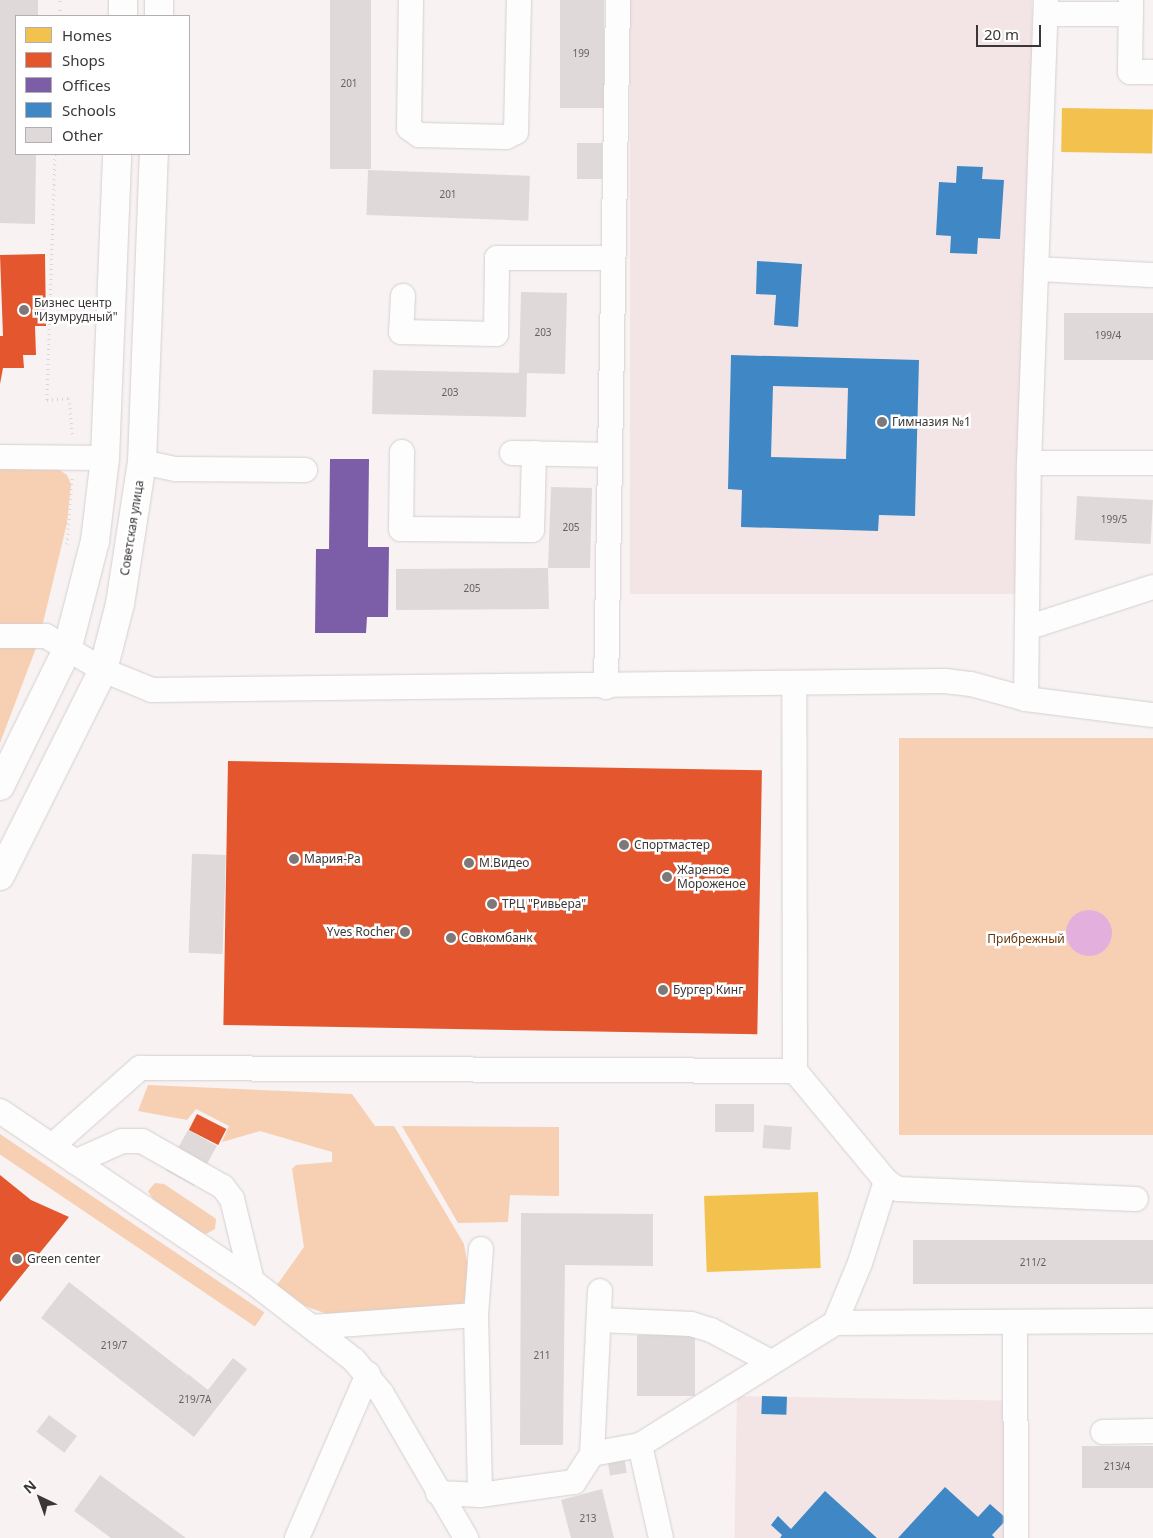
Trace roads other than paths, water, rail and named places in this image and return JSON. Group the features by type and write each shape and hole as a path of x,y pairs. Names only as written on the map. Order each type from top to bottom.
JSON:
{"main road":[{"path":"123,0 123,15"},
{"path":"159,0 159,15"},
{"path":"0,786 67,650 95,542 105,458 117,155"},
{"name":"Советская улица","path":"0,876 103,670 120,604 142,462 154,155"},
{"path":"105,458 142,462"}],"street":[{"path":"411,0 409,128 419,135 506,137 516,132 518,0"},
{"path":"606,687 608,455 618,0"},
{"path":"1026,699 1028,463 1046,7 1131,7 1130,72 1153,72"},
{"path":"403,296 401,332 496,334 496,258 613,258"},
{"path":"1037,269 1153,274"},
{"path":"402,452 401,529 532,530 523,453 608,455"},
{"path":"0,457 105,458"},
{"path":"142,462 176,469 305,470"},
{"path":"1028,463 1153,463"},
{"path":"1027,628 1153,587"},
{"path":"0,636 46,636 103,670 152,690 606,687 945,682 971,684 1026,699 1153,715"},
{"path":"794,685 794,1071 886,1181 898,1189 1136,1199"},
{"path":"52,1146 140,1068 794,1071"},
{"path":"0,1111 252,1281 312,1327 368,1374 466,1538"},
{"path":"75,1162 122,1141 142,1141 223,1187 232,1199 252,1281"},
{"path":"835,1323 860,1263 886,1181"},
{"path":"480,1495 476,1315 481,1249"},
{"path":"438,1493 480,1495 574,1482 592,1454 600,1291"},
{"path":"312,1327 476,1315"},
{"path":"600,1320 691,1324 711,1330 771,1362"},
{"path":"592,1454 640,1445 835,1323 1153,1321"},
{"path":"1015,1322 1016,1538"},
{"path":"297,1538 368,1374"},
{"path":"1103,1432 1153,1431"},
{"path":"640,1445 661,1538"}],"place":[{"name":"Бизнес центр \"Изумрудный\"","path":"24,310"},
{"name":"Гимназия №1","path":"882,422"},
{"name":"Спортмастер","path":"624,845"},
{"name":"Мария-Ра","path":"294,859"},
{"name":"М.Видео","path":"469,863"},
{"name":"Жареное Мороженое","path":"667,877"},
{"name":"ТРЦ \"Ривьера\"","path":"492,904"},
{"name":"Yves Rocher","path":"405,932"},
{"name":"Совкомбанк","path":"451,938"},
{"name":"Бургер Кинг","path":"663,990"},
{"name":"Green center","path":"17,1259"}],"park label":[{"name":"Прибрежный","path":"1026,939"}]}
